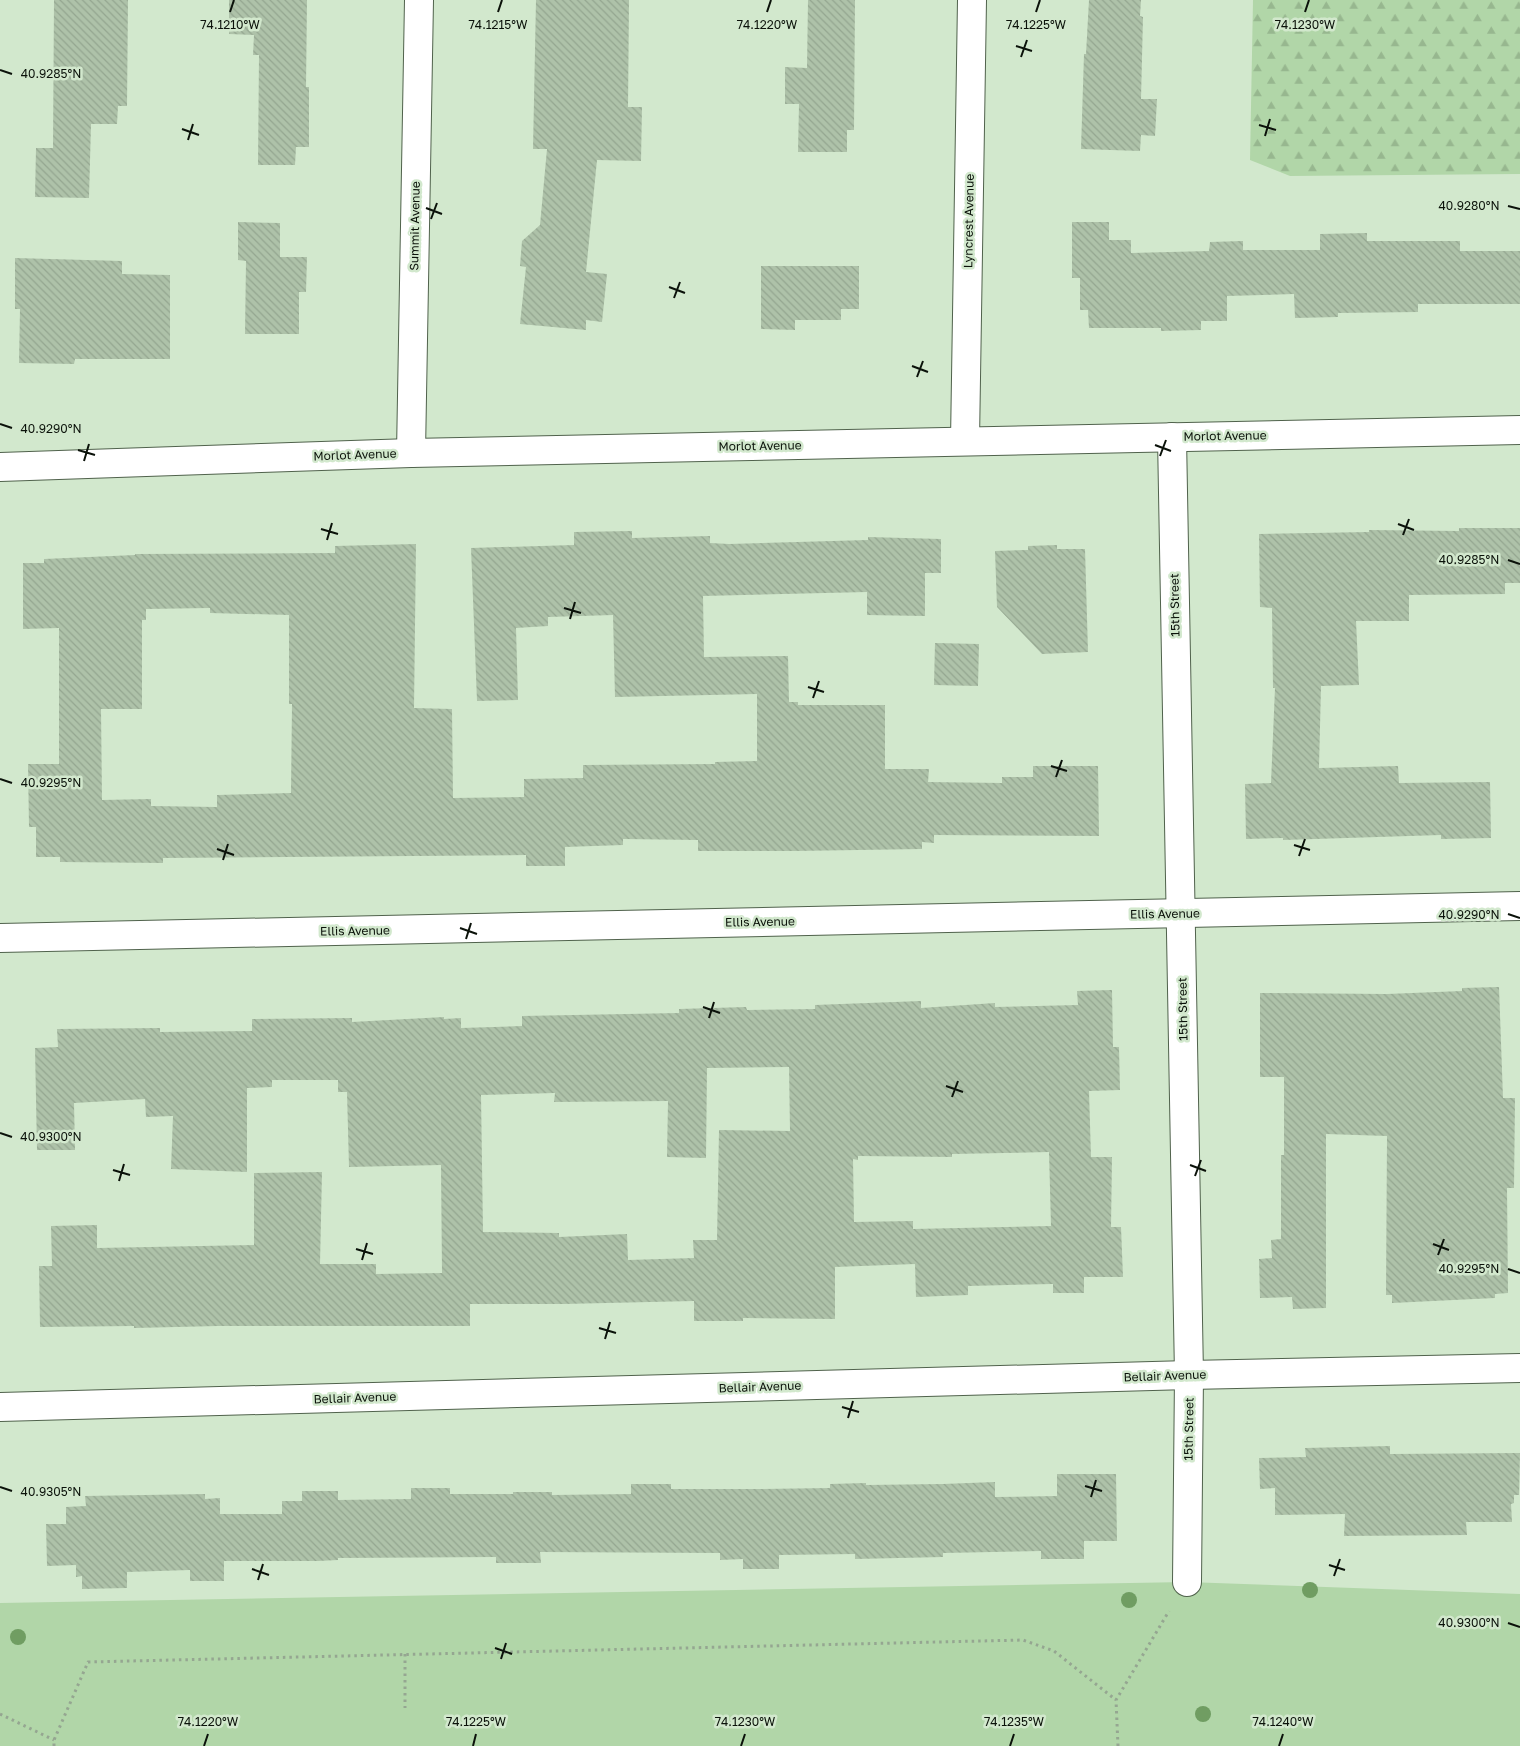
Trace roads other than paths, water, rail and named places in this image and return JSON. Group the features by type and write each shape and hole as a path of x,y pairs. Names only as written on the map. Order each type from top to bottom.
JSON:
{"street":[{"name":"Summit Avenue","path":"411,453 419,0"},
{"name":"Lyncrest Avenue","path":"965,442 972,0"},
{"name":"Morlot Avenue","path":"0,467 411,453 1520,430"},
{"name":"15th Street","path":"1172,437 1189,1375 1187,1582"},
{"name":"Ellis Avenue","path":"0,938 1520,906"},
{"name":"Bellair Avenue","path":"0,1407 1520,1368"}]}
